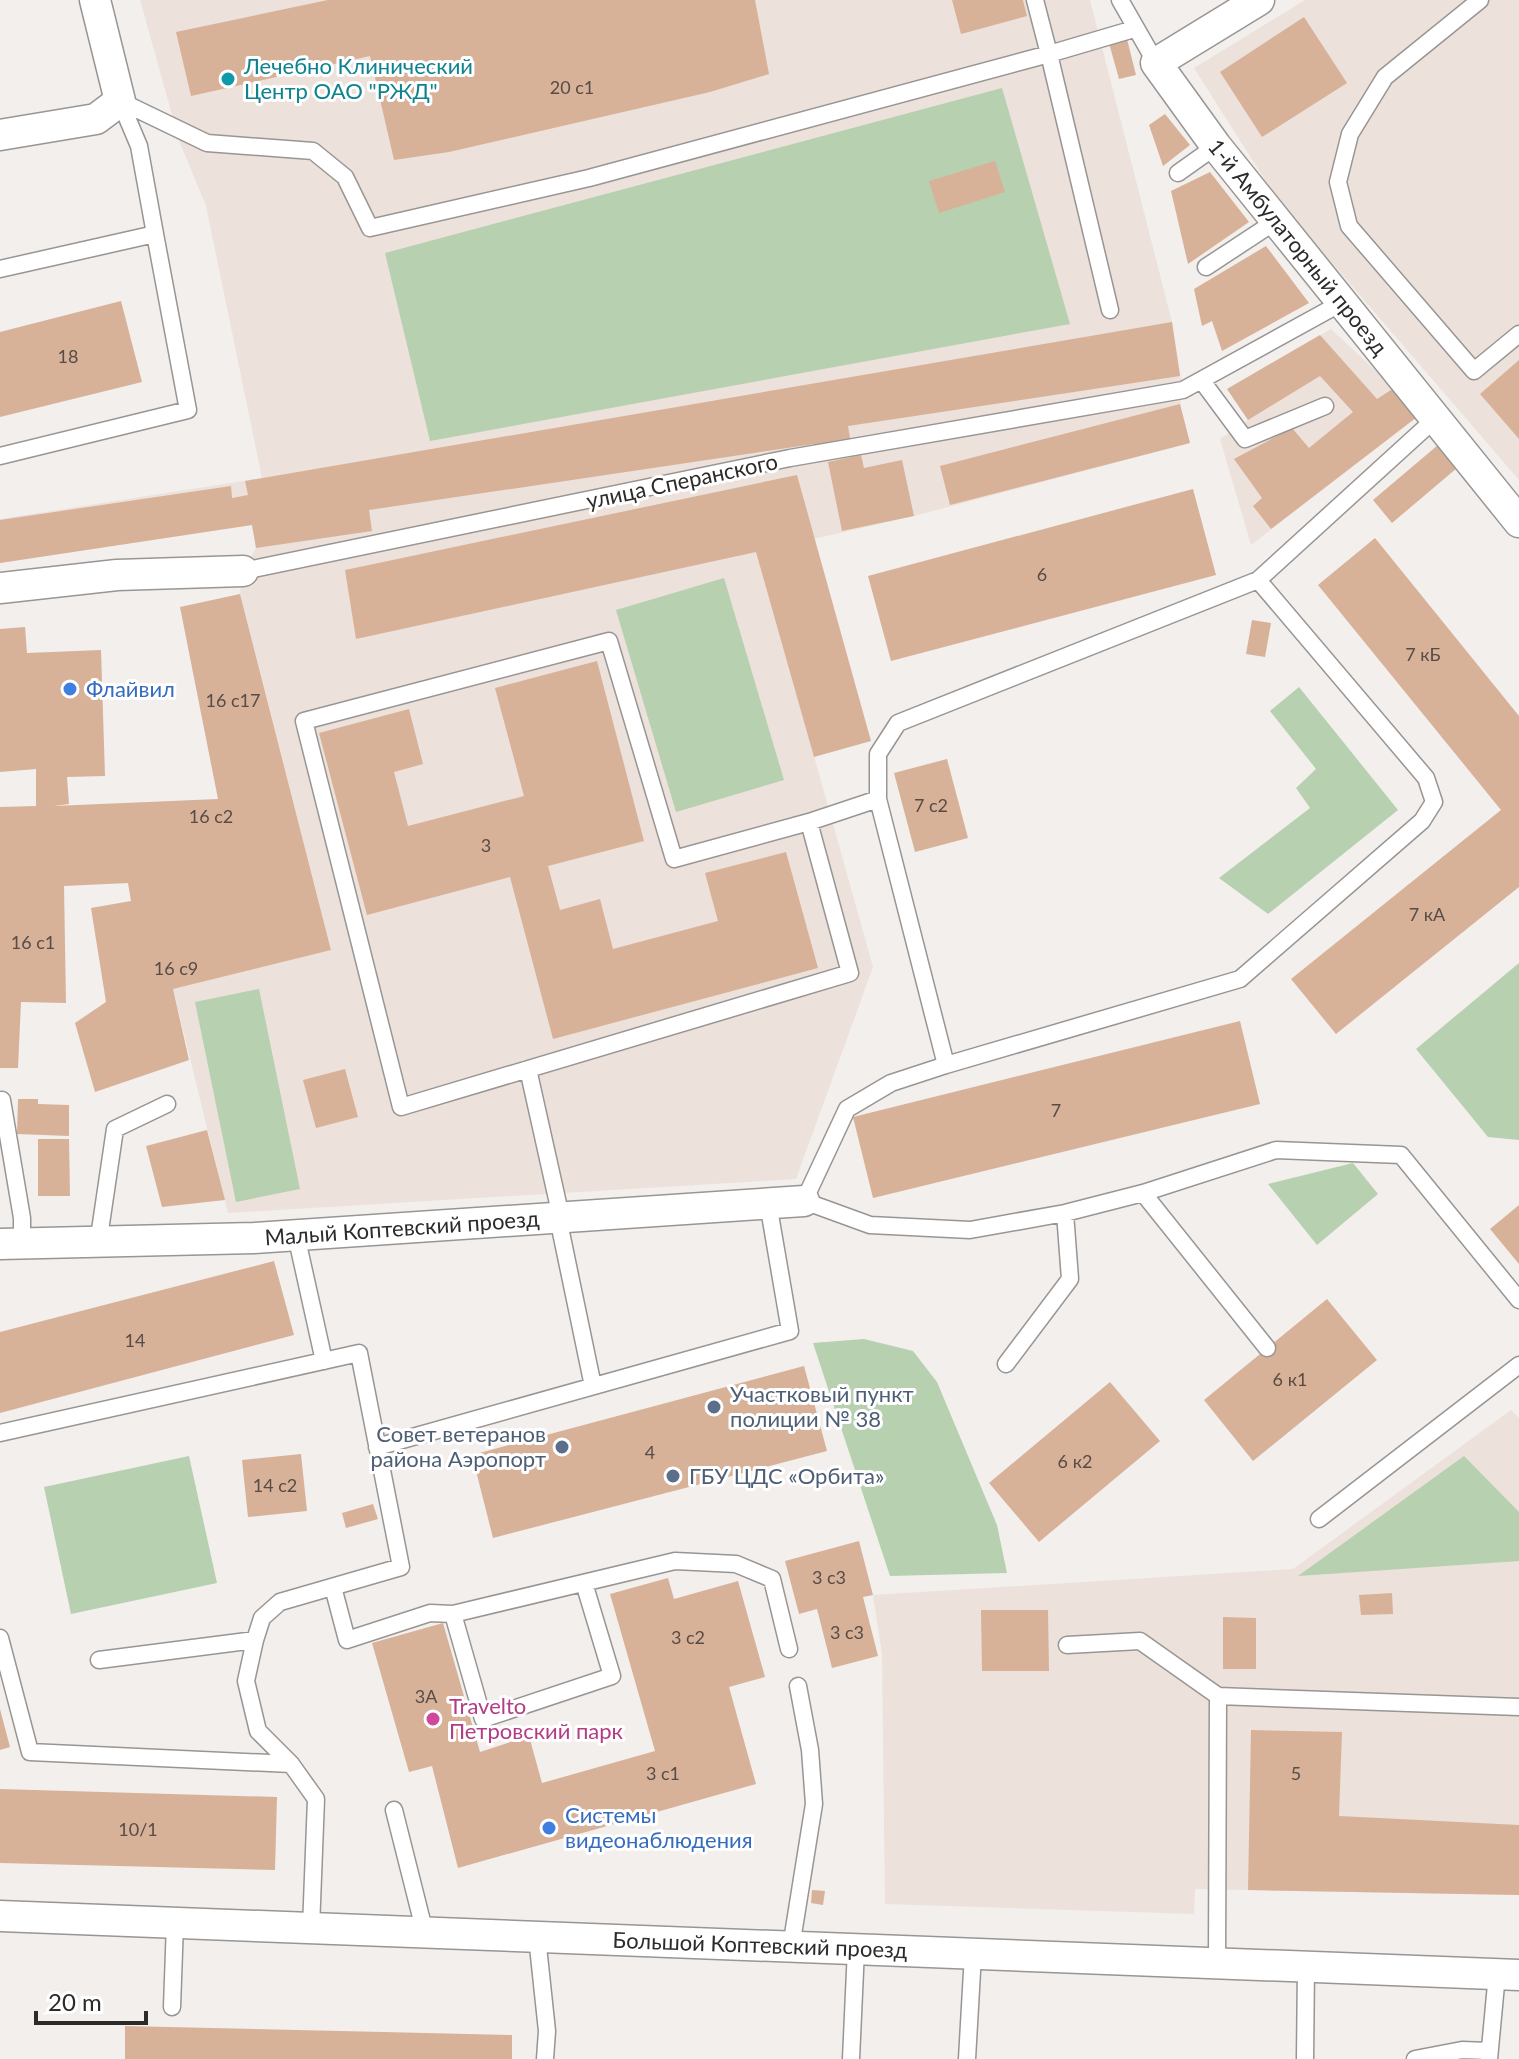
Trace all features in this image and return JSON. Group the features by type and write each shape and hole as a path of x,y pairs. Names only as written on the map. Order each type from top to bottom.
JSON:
{"street":[{"path":"0,135 96,119 120,101 95,0"},
{"path":"1156,63 1259,0"},
{"name":"1-й Амбулаторный проезд","path":"1156,63 1216,146 1519,522"},
{"name":"улица Сперанского","path":"0,588 117,575 243,571"},
{"name":"Малый Коптевский проезд","path":"11,1244 98,1244 296,1235 804,1201"},
{"name":"Большой Коптевский проезд","path":"0,1916 1508,1975"}],"lane":[{"path":"1035,0 1110,310"},
{"path":"1120,0 1156,63"},
{"path":"1480,0 1385,77 1350,134 1338,182 1349,226 1474,371 1519,334"},
{"path":"120,101 207,143 313,151 345,177 370,228 589,178 1134,29"},
{"path":"0,456 188,410 139,146 120,101"},
{"path":"1178,173 1216,146"},
{"path":"1206,267 1276,221"},
{"path":"0,269 155,234"},
{"name":"улица Сперанского","path":"243,571 790,458 1183,390 1343,302"},
{"path":"1202,381 1245,439 1325,406"},
{"path":"946,1065 878,799 878,754 898,723 1258,580 1436,418"},
{"path":"1258,580 1426,778 1434,802 1422,821 1240,979 891,1083 847,1109 804,1201 870,1225 970,1230 1065,1213 1143,1193 1276,1150 1401,1155 1519,1300"},
{"path":"809,822 850,973 401,1107 304,721 609,641 674,859 809,822 878,799"},
{"path":"528,1069 593,1386"},
{"path":"2,1100 22,1218 11,1244"},
{"path":"98,1244 115,1129 167,1104"},
{"path":"1143,1193 1267,1348"},
{"path":"377,1447 790,1331 768,1203"},
{"path":"1006,1364 1070,1279 1065,1213"},
{"path":"296,1235 324,1361"},
{"path":"0,1433 359,1353 401,1567 280,1602 262,1618 246,1681 258,1731 291,1764 316,1799 311,1928"},
{"path":"1319,1519 1519,1365"},
{"path":"333,1587 347,1640 430,1613 453,1614 675,1561 736,1564 772,1579 789,1649"},
{"path":"453,1614 483,1719 612,1676 584,1583"},
{"path":"0,1638 30,1752 291,1764"},
{"path":"99,1660 255,1640"},
{"path":"1067,1645 1140,1641 1218,1696 1519,1707"},
{"path":"791,1947 814,1804 810,1750 798,1686"},
{"path":"1217,1963 1218,1696"},
{"path":"394,1810 425,1933"},
{"path":"172,2007 175,1923"},
{"path":"537,1937 547,2031 545,2059"},
{"path":"851,2059 856,1949"},
{"path":"967,2059 973,1954"},
{"path":"1305,2059 1306,1966"},
{"path":"1415,2059 1462,2050 1489,2055 1508,1975"}],"shaded area":[{"path":"140,0 1090,0 1172,322 1183,390 1180,405 1190,443 914,516 757,552 873,967 796,1179 228,1213 173,989 331,949 240,594 243,571 256,548 252,525 0,563 0,519 262,478 206,206 180,143"},
{"path":"1305,0 1519,0 1519,480 1277,199 1194,68"},
{"path":"1331,329 1394,388 1417,417 1251,545 1220,439 1248,420 1227,389"},
{"path":"1511,1410 1519,1418 1519,1895 1195,1889 1194,1914 885,1904 882,1654 873,1595 1293,1569"}],"green space":[{"path":"1002,88 1070,324 430,441 385,253"},
{"path":"724,578 784,780 676,812 616,610"},
{"path":"1299,687 1398,810 1268,914 1219,878 1310,808 1296,788 1316,769 1270,711"},
{"path":"1519,963 1519,1140 1488,1137 1416,1049"},
{"path":"259,989 300,1189 236,1202 195,1002"},
{"path":"1353,1163 1378,1194 1317,1245 1268,1184"},
{"path":"864,1339 913,1351 937,1382 997,1525 1007,1573 890,1576 813,1343"},
{"path":"189,1456 217,1583 71,1614 44,1487"},
{"path":"1464,1456 1519,1512 1519,1561 1298,1576"}],"building":[{"name":"Лечебно Клинический Центр ОАО \"РЖД\"","path":"328,0 755,0 769,74 710,92 449,152 394,160 370,56 191,96 176,32"},
{"path":"952,0 1023,0 1027,16 961,34"},
{"path":"1304,17 1347,83 1262,137 1220,72"},
{"path":"1127,39 1136,75 1119,79 1109,43"},
{"path":"1165,114 1190,145 1163,166 1149,125"},
{"path":"995,161 1005,192 939,213 929,181"},
{"path":"1210,172 1249,222 1188,264 1171,191"},
{"path":"1266,246 1309,303 1222,351 1212,321 1202,326 1194,289"},
{"path":"121,301 142,382 0,417 0,332"},
{"path":"1172,322 1180,376 848,426 851,444 814,449 814,444 369,510 372,531 256,548 252,525 0,563 0,520 231,486 232,498 248,495 245,481"},
{"path":"1320,335 1377,399 1394,388 1417,417 1271,529 1253,506 1262,498 1234,459 1292,428 1309,448 1353,412 1320,376 1248,420 1227,389"},
{"path":"1519,360 1519,439 1480,394"},
{"path":"1180,404 1190,443 950,505 940,466"},
{"path":"1438,445 1457,468 1392,523 1373,500"},
{"path":"861,455 864,468 902,460 914,516 842,531 828,462"},
{"path":"797,475 871,741 814,757 756,552 356,639 345,570"},
{"path":"1193,489 1216,575 891,661 868,576"},
{"path":"1375,538 1519,716 1519,887 1336,1034 1291,979 1501,810 1318,585"},
{"path":"240,594 331,950 173,989 189,1060 95,1092 75,1023 106,1002 91,908 131,901 128,883 64,886 66,1003 21,1002 18,1068 0,1068 0,807 36,806 36,769 0,772 0,629 25,627 27,653 101,650 105,776 67,777 69,804 54,806 218,799 180,607"},
{"path":"1252,620 1271,623 1265,657 1246,654"},
{"path":"597,661 644,841 548,866 560,910 600,899 613,949 718,921 705,873 786,852 818,968 553,1039 510,877 367,915 319,733 409,709 423,764 394,772 408,826 524,796 495,688"},
{"path":"947,759 968,838 915,852 894,773"},
{"path":"1240,1021 1260,1104 873,1198 853,1117"},
{"path":"345,1069 358,1117 316,1128 303,1080"},
{"path":"18,1099 38,1099 38,1104 69,1105 69,1136 17,1134"},
{"path":"207,1130 225,1200 162,1207 146,1146"},
{"path":"38,1139 69,1139 70,1196 38,1196"},
{"path":"1519,1205 1519,1264 1490,1229"},
{"path":"274,1261 294,1335 0,1413 0,1332"},
{"path":"1327,1299 1377,1360 1253,1461 1204,1400"},
{"path":"804,1366 827,1451 493,1538 472,1455"},
{"path":"1110,1382 1160,1441 1039,1542 989,1483"},
{"path":"301,1454 307,1511 248,1517 242,1460"},
{"path":"373,1504 378,1519 346,1528 342,1513"},
{"path":"859,1541 873,1595 863,1597 878,1656 832,1668 817,1609 799,1614 785,1561"},
{"path":"668,1578 674,1599 738,1581 765,1677 729,1687 756,1784 458,1868 432,1766 409,1772 372,1643 443,1623 480,1752 529,1736 542,1783 655,1751 610,1594"},
{"path":"1392,1593 1393,1614 1361,1615 1359,1595"},
{"path":"981,1610 1048,1610 1049,1671 982,1671"},
{"path":"1223,1617 1256,1618 1256,1669 1223,1669"},
{"path":"0,1709 10,1747 0,1750"},
{"path":"1251,1730 1342,1732 1339,1816 1519,1825 1519,1895 1248,1890"},
{"path":"0,1789 277,1797 275,1870 0,1863"},
{"path":"812,1890 825,1891 823,1905 811,1903"},
{"path":"125,2026 512,2035 512,2059 125,2059"}],"place":[{"name":"Лечебно Клинический Центр ОАО \"РЖД\"","path":"228,79"},
{"name":"Флайвил","path":"70,689"},
{"name":"Участковый пункт полиции № 38","path":"714,1407"},
{"name":"Совет ветеранов района Аэропорт","path":"562,1447"},
{"name":"ГБУ ЦДС «Орбита»","path":"673,1476"},
{"name":"Travelto Петровский парк","path":"433,1719"},
{"name":"Системы видеонаблюдения","path":"549,1828"}]}
